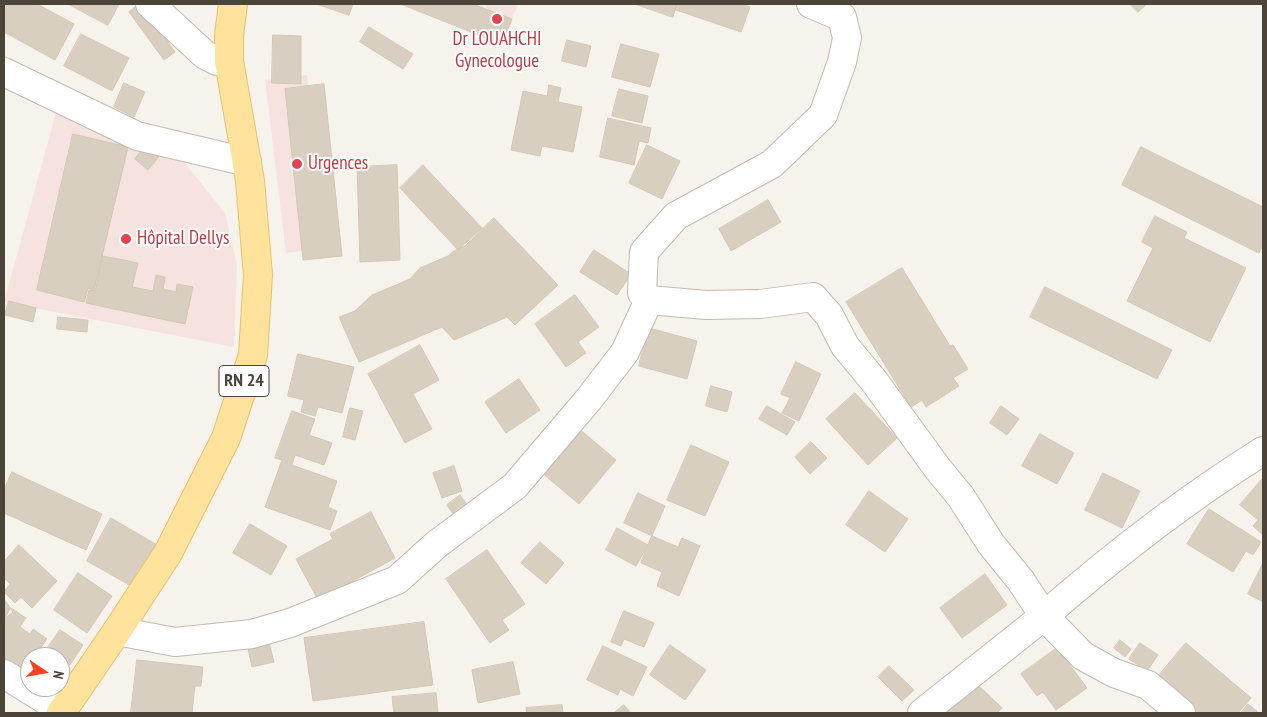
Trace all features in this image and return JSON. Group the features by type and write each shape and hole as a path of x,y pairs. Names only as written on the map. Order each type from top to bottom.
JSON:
{"main road":[{"name":"RN 24","path":"62,712 168,553 226,438 253,355 258,275 250,181 229,61 229,35 234,4"}],"street":[{"path":"150,4 205,55 217,61 229,61"},
{"path":"812,4 842,18 847,12"},
{"path":"847,12 847,38 844,54 823,115 772,164 676,216 644,252 642,293 649,300 706,305 760,304 812,297 829,314 845,346 874,381 938,469 961,497 991,544 1021,580 1044,616 1083,656 1114,673 1148,685 1181,713"},
{"path":"4,72 137,136 246,162"},
{"path":"117,631 175,642 252,634 290,623 397,580 437,544 515,486 589,399 625,352 649,300"},
{"path":"922,713 1044,616 1095,572 1228,473 1263,451"},
{"path":"4,674 62,712"}],"shaded area":[{"name":"Dr LOUAHCHI Gynecologue","path":"487,4 518,4 502,44 476,34"},
{"name":"Urgences","path":"307,75 328,248 286,253 265,80"},
{"name":"Hôpital Dellys","path":"57,109 165,138 225,213 237,265 234,347 4,302"}],"building":[{"path":"5,4 37,4 74,24 55,60 4,32"},
{"path":"68,4 119,4 108,25"},
{"path":"140,4 175,52 164,60 129,12"},
{"path":"317,4 353,4 349,15"},
{"path":"401,4 473,4 512,19 502,44"},
{"path":"635,4 677,4 673,17"},
{"path":"678,4 742,4 750,7 741,32 676,10"},
{"path":"1130,4 1147,4 1138,12"},
{"path":"369,27 413,54 403,69 360,42"},
{"path":"81,34 129,58 112,91 64,66"},
{"path":"273,35 301,36 301,84 272,83"},
{"path":"567,40 591,46 586,67 562,61"},
{"path":"621,44 659,54 650,87 612,77"},
{"path":"124,83 145,92 134,117 114,107"},
{"path":"324,84 342,256 303,260 285,89"},
{"path":"549,85 561,88 558,102 582,107 573,152 542,146 540,156 511,150 523,91 547,96"},
{"path":"619,89 648,96 642,123 612,116"},
{"path":"608,118 651,128 648,143 639,141 634,165 600,157"},
{"path":"73,134 128,147 94,290 88,288 84,302 37,290"},
{"path":"148,143 161,154 148,170 135,159"},
{"path":"647,145 680,161 662,199 629,183"},
{"path":"1141,147 1263,207 1263,245 1259,253 1122,185"},
{"path":"397,165 400,260 360,262 357,167"},
{"path":"423,165 482,228 458,250 400,188"},
{"path":"768,200 781,222 731,251 719,229"},
{"path":"1155,216 1187,232 1184,238 1246,268 1210,342 1127,301 1153,248 1142,242"},
{"path":"494,218 558,285 515,325 507,317 454,340 442,327 359,362 339,317 355,311 372,295 410,279 420,268 448,256 465,246"},
{"path":"594,250 631,274 617,295 580,272"},
{"path":"103,256 138,263 132,287 153,291 156,275 165,277 163,289 176,292 177,284 193,287 185,324 86,303 89,290 95,291"},
{"path":"902,268 950,346 953,345 968,369 953,378 959,386 926,407 922,400 911,407 846,302"},
{"path":"1045,287 1172,350 1157,379 1030,317"},
{"path":"575,295 599,327 578,342 586,353 566,367 535,324"},
{"path":"9,301 36,308 33,322 5,315"},
{"path":"58,317 88,320 87,332 57,329"},
{"path":"649,328 697,341 687,379 639,366"},
{"path":"420,345 439,380 413,394 432,429 405,443 368,374"},
{"path":"298,354 354,367 342,413 318,407 315,416 301,412 304,400 288,396"},
{"path":"796,362 821,374 799,421 782,413 790,398 781,394"},
{"path":"519,379 540,410 506,433 485,402"},
{"path":"711,386 732,392 727,412 706,406"},
{"path":"855,393 897,438 868,465 826,419"},
{"path":"767,406 795,422 787,435 759,419"},
{"path":"1001,406 1019,419 1007,435 990,423"},
{"path":"350,408 363,411 355,440 343,437"},
{"path":"292,411 315,419 309,435 332,443 324,465 295,455 292,465 337,481 328,507 337,511 330,530 265,507 282,460 275,458"},
{"path":"578,428 616,460 579,504 541,472"},
{"path":"1040,434 1074,453 1057,484 1022,466"},
{"path":"811,442 827,458 810,474 795,457"},
{"path":"691,445 729,462 705,516 667,500"},
{"path":"454,466 462,491 442,498 433,473"},
{"path":"12,472 102,514 86,550 4,513 4,490"},
{"path":"1103,473 1140,491 1122,528 1085,510"},
{"path":"1263,478 1263,535 1253,526 1258,520 1240,505"},
{"path":"869,491 908,519 885,552 846,525"},
{"path":"638,493 665,506 652,536 624,523"},
{"path":"460,495 469,507 455,517 447,505"},
{"path":"1209,509 1261,542 1253,555 1246,551 1233,572 1187,544"},
{"path":"371,512 395,558 318,600 296,559 333,539 330,534"},
{"path":"111,518 164,549 140,591 87,561"},
{"path":"250,524 287,546 271,575 233,553"},
{"path":"617,528 648,545 636,566 606,550"},
{"path":"652,536 678,547 682,538 700,546 679,596 657,586 662,572 641,563"},
{"path":"540,542 564,563 546,584 521,563"},
{"path":"19,545 57,581 32,608 21,597 15,603 4,592 10,584 4,578 4,562"},
{"path":"487,550 525,604 502,620 509,630 490,643 446,579"},
{"path":"1263,563 1263,602 1248,594"},
{"path":"78,573 112,596 87,633 54,610"},
{"path":"985,574 1007,605 962,638 940,608"},
{"path":"4,599 13,612 4,619"},
{"path":"11,608 26,618 20,627 30,634 33,629 47,639 41,647 20,647 20,668 4,658 4,620"},
{"path":"624,611 654,623 644,647 624,639 621,646 611,642"},
{"path":"424,622 433,685 313,701 304,638"},
{"path":"60,630 83,645 70,665 70,647 48,647"},
{"path":"267,635 274,662 252,667 246,640"},
{"path":"1120,640 1131,649 1125,657 1114,648"},
{"path":"1140,643 1158,655 1147,671 1129,659"},
{"path":"1186,643 1251,698 1238,713 1196,713 1156,679"},
{"path":"670,645 706,670 685,700 650,675"},
{"path":"603,646 647,667 633,696 620,689 618,695 587,680"},
{"path":"1057,648 1087,688 1056,710 1043,692 1037,696 1021,674"},
{"path":"137,660 203,667 201,686 195,686 192,713 131,713"},
{"path":"513,662 520,694 478,703 472,670"},
{"path":"889,666 914,690 902,701 878,677"},
{"path":"976,683 1002,708 997,713 947,713"},
{"path":"436,693 438,713 394,713 392,697"},
{"path":"1248,704 1259,713 1241,713"},
{"path":"562,705 563,713 527,713 526,708"},
{"path":"624,705 631,713 614,713"}],"place":[{"name":"Dr LOUAHCHI Gynecologue","path":"497,19"},
{"name":"Urgences","path":"297,164"},
{"name":"Hôpital Dellys","path":"126,239"}]}
